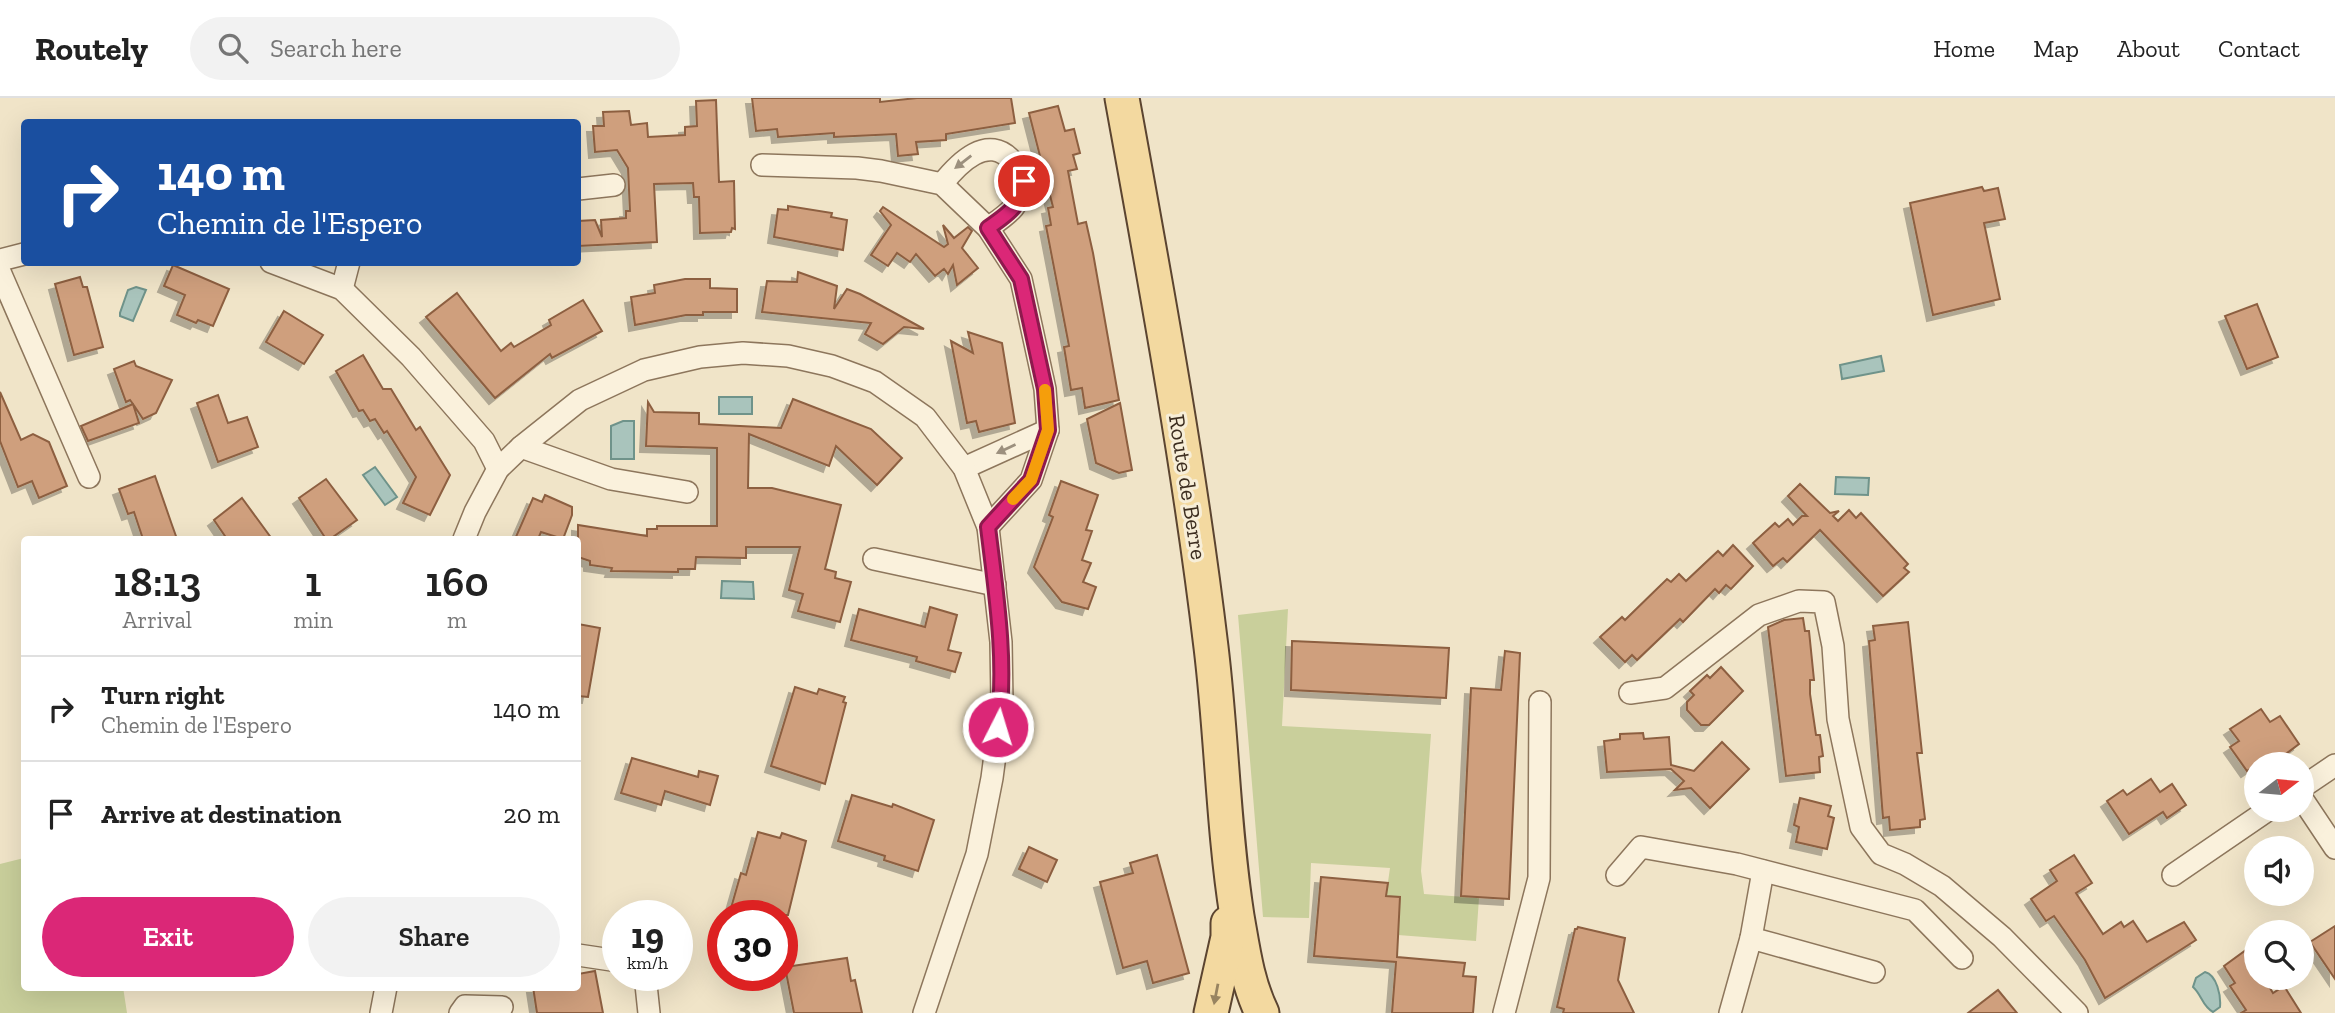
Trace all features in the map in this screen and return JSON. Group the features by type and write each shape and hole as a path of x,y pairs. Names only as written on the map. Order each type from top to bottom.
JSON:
{"main road":[{"name":"Route de Berre","path":"1122,98 1181,439 1202,579 1219,728 1231,878 1244,961 1252,993 1262,1013"},
{"name":"Route de Berre","path":"1211,1013 1228,937 1231,878"}],"street":[{"path":"942,184 957,164 976,152 993,150 1012,160 1024,181 1021,199 1008,214 988,228"},
{"path":"762,165 856,168 942,184 988,228 1021,279 1045,389 1048,430 1031,480 988,527"},
{"path":"581,189 614,186"},
{"path":"0,260 21,255"},
{"path":"282,266 342,289 411,357 484,441 498,469"},
{"path":"342,289 348,266"},
{"path":"0,272 89,477"},
{"path":"465,536 498,469 521,447 580,400 644,370 700,357 743,353 788,356 832,366 875,382 925,417 964,468 988,527 1001,642 1002,702 992,778 977,854 924,1013"},
{"path":"964,468 1048,430"},
{"path":"521,447 611,479 687,492"},
{"path":"874,559 995,585"},
{"path":"1630,692 1665,688 1759,615 1799,601 1824,602 1833,646 1838,719 1861,827 1881,854 1905,864 1942,886 1992,929 2077,1013"},
{"path":"1504,1013 1539,878 1541,702"},
{"path":"2314,779 2335,765"},
{"path":"2314,816 2335,848"},
{"path":"2173,875 2250,822"},
{"path":"1617,875 1641,847 1737,864 1915,910 1962,958"},
{"path":"1730,1013 1751,938 1763,871"},
{"path":"1751,938 1874,972"},
{"path":"581,956 602,959"},
{"path":"381,1013 385,991"},
{"path":"647,991 649,1013"},
{"path":"460,1013 465,1006 501,1002"}],"green space":[{"path":"1288,609 1282,726 1431,734 1421,871 1424,894 1479,898 1476,941 1398,935 1400,898 1386,896 1390,868 1311,863 1309,918 1263,917 1238,615"},
{"path":"21,859 21,991 124,991 127,1013 0,1013 0,864"}],"water":[{"path":"136,287 146,290 133,321 120,316 120,313 128,290"},
{"path":"1881,356 1884,371 1842,379 1840,365"},
{"path":"719,397 752,397 752,414 719,414"},
{"path":"623,421 634,421 634,459 611,459 611,426"},
{"path":"375,467 397,497 385,505 363,475"},
{"path":"1836,477 1869,478 1868,495 1835,494"},
{"path":"722,581 753,582 754,599 721,598"},
{"path":"2205,972 2213,977 2219,992 2220,1007 2213,1012 2206,1007 2193,987 2196,978"}],"building":[{"path":"752,98 880,98 880,102 917,98 1011,98 1015,123 946,134 946,140 916,142 918,154 898,156 896,134 834,137 834,133 778,137 777,129 756,131"},
{"path":"716,100 719,182 734,181 735,229 732,228 731,232 700,233 699,197 694,197 693,183 654,184 657,242 581,246 581,221 595,220 602,237 601,220 626,218 626,211 630,211 628,168 617,150 595,152 593,126 604,126 603,112 629,111 631,125 647,123 648,137 685,135 685,127 697,126 696,101"},
{"path":"1058,106 1065,131 1074,129 1080,153 1073,155 1077,169 1068,171 1078,224 1086,222 1093,253 1119,400 1085,408 1082,388 1071,390 1064,347 1069,346 1046,226 1051,225 1048,208 1053,207 1029,113"},
{"path":"1982,187 1984,191 1998,188 2005,219 1984,223 2000,299 1933,315 1910,203"},
{"path":"788,206 832,213 831,217 847,220 843,250 774,237 778,209 788,210"},
{"path":"883,207 944,247 948,244 943,225 954,238 968,227 972,231 962,248 978,268 957,285 953,265 948,274 944,269 935,276 916,254 910,262 897,253 888,266 871,255 891,225 880,211"},
{"path":"173,266 175,266 229,289 213,326 177,315 185,295 164,286"},
{"path":"798,272 837,286 834,309 847,289 924,329 904,327 883,344 865,334 871,323 762,312 767,281 797,282"},
{"path":"80,277 83,287 87,287 103,347 74,355 55,284"},
{"path":"685,279 710,279 710,288 737,289 737,312 703,312 703,315 686,315 635,325 631,297 655,293 654,285"},
{"path":"457,293 501,351 511,343 514,347 551,325 549,320 583,300 602,331 552,358 550,354 495,398 426,317"},
{"path":"2257,304 2278,357 2247,369 2225,316"},
{"path":"284,311 323,335 304,364 266,342"},
{"path":"968,332 1002,343 1015,423 979,432 976,421 967,423 951,341 973,353"},
{"path":"363,355 383,389 391,389 416,430 420,427 450,475 430,515 403,503 416,477 387,431 384,433 375,419 370,421 363,410 359,411 336,371"},
{"path":"134,361 136,366 172,380 156,413 143,419 130,400 126,402 114,369"},
{"path":"0,392 21,440 33,434 49,442 67,486 39,498 32,481 18,487 0,441"},
{"path":"218,395 228,423 247,417 258,447 218,462 197,403"},
{"path":"793,399 871,429 902,458 877,485 836,446 829,466 749,434 748,488 772,488 841,505 825,569 836,572 835,578 851,582 840,622 798,611 803,594 789,590 800,547 746,547 746,558 696,557 695,569 678,569 678,572 611,571 612,568 590,565 590,561 581,558 578,525 647,536 647,529 657,529 657,526 717,526 717,448 646,446 648,402 654,412 699,413 699,424 781,428"},
{"path":"1120,403 1132,470 1119,473 1096,463 1087,419"},
{"path":"133,404 139,423 88,441 81,426"},
{"path":"155,476 176,536 142,536 134,512 128,514 119,489"},
{"path":"326,479 357,520 334,536 324,536 299,498"},
{"path":"1061,481 1098,495 1086,530 1092,531 1082,560 1091,563 1083,582 1096,587 1088,609 1062,602 1034,567 1053,517 1049,515"},
{"path":"1800,484 1830,513 1839,511 1833,516 1838,521 1849,510 1856,518 1861,513 1908,564 1904,568 1909,572 1883,596 1820,530 1787,562 1783,558 1773,566 1753,543 1775,523 1779,527 1788,519 1793,525 1802,516 1807,516 1788,496"},
{"path":"545,495 572,507 564,536 541,532 539,536 516,536 533,498 542,502"},
{"path":"242,498 270,536 225,536 214,520"},
{"path":"1733,545 1753,566 1731,589 1726,585 1719,593 1715,589 1683,622 1680,619 1637,660 1632,655 1625,662 1600,637 1622,617 1625,620 1667,579 1671,582 1679,574 1686,581 1718,551 1723,556"},
{"path":"930,607 957,615 948,650 961,653 955,672 916,661 917,657 851,640 859,609 925,627"},
{"path":"1803,618 1805,631 1809,631 1814,680 1810,680 1810,694 1816,735 1820,735 1823,756 1819,757 1820,772 1786,776 1768,627 1784,620"},
{"path":"1908,622 1922,753 1917,753 1925,819 1920,820 1920,827 1890,830 1889,817 1883,818 1869,641 1875,640 1873,626"},
{"path":"581,625 600,628 588,697 581,696"},
{"path":"1292,641 1449,648 1446,698 1291,690"},
{"path":"1505,651 1520,653 1509,899 1461,896 1471,688 1501,690"},
{"path":"1721,667 1743,691 1709,725 1701,725 1687,710 1687,702 1694,695 1690,691 1707,675 1710,678"},
{"path":"795,687 817,694 819,689 845,697 843,702 846,703 825,784 771,766"},
{"path":"2261,709 2270,722 2280,716 2299,744 2288,752 2244,752 2244,767 2230,747 2239,741 2230,729"},
{"path":"1643,733 1644,739 1669,737 1671,765 1694,771 1722,742 1749,769 1710,808 1691,788 1675,790 1684,781 1671,769 1607,772 1604,741 1620,739 1620,734"},
{"path":"632,758 698,777 699,771 718,776 710,805 665,791 661,805 621,793"},
{"path":"2151,779 2160,792 2172,784 2186,805 2167,818 2163,812 2129,834 2107,801 2123,790 2127,795"},
{"path":"852,795 892,807 893,804 934,820 918,871 884,860 885,856 838,841"},
{"path":"1800,798 1831,806 1828,816 1834,818 1827,849 1796,842 1799,827 1794,825"},
{"path":"758,832 780,838 782,833 806,841 792,900 733,900 741,873 746,875"},
{"path":"1029,847 1057,860 1047,882 1019,869"},
{"path":"1157,855 1189,973 1153,983 1147,961 1123,968 1100,882 1133,873 1130,863"},
{"path":"2074,855 2092,883 2076,893 2103,934 2121,922 2124,927 2133,921 2147,942 2184,922 2196,940 2105,998 2085,960 2054,916 2046,921 2031,899 2057,881 2050,870"},
{"path":"1321,877 1388,883 1386,896 1400,897 1397,957 1465,963 1463,976 1476,977 1473,1013 1392,1013 1396,962 1314,956"},
{"path":"2335,926 2335,979 2314,948 2314,939"},
{"path":"1578,927 1625,938 1618,980 1634,1013 1563,1013 1564,1009 1557,1007 1575,929"},
{"path":"2244,951 2244,990 2271,990 2273,993 2287,990 2301,1013 2241,1013 2246,1010 2230,986 2235,983 2224,966"},
{"path":"847,958 851,981 855,980 862,1013 794,1013 790,991 798,991 798,965"},
{"path":"595,971 603,1013 537,1013 534,991 581,991 581,973"},
{"path":"1998,990 2017,1013 1968,1013"}],"slow traffic":[{"path":"1013,499 1031,480 1048,430 1045,390"}],"route":[{"path":"998,727 1002,702 1001,642 988,527 1031,480 1048,430 1045,389 1021,279 988,228 1008,214 1021,199 1024,181"}]}
